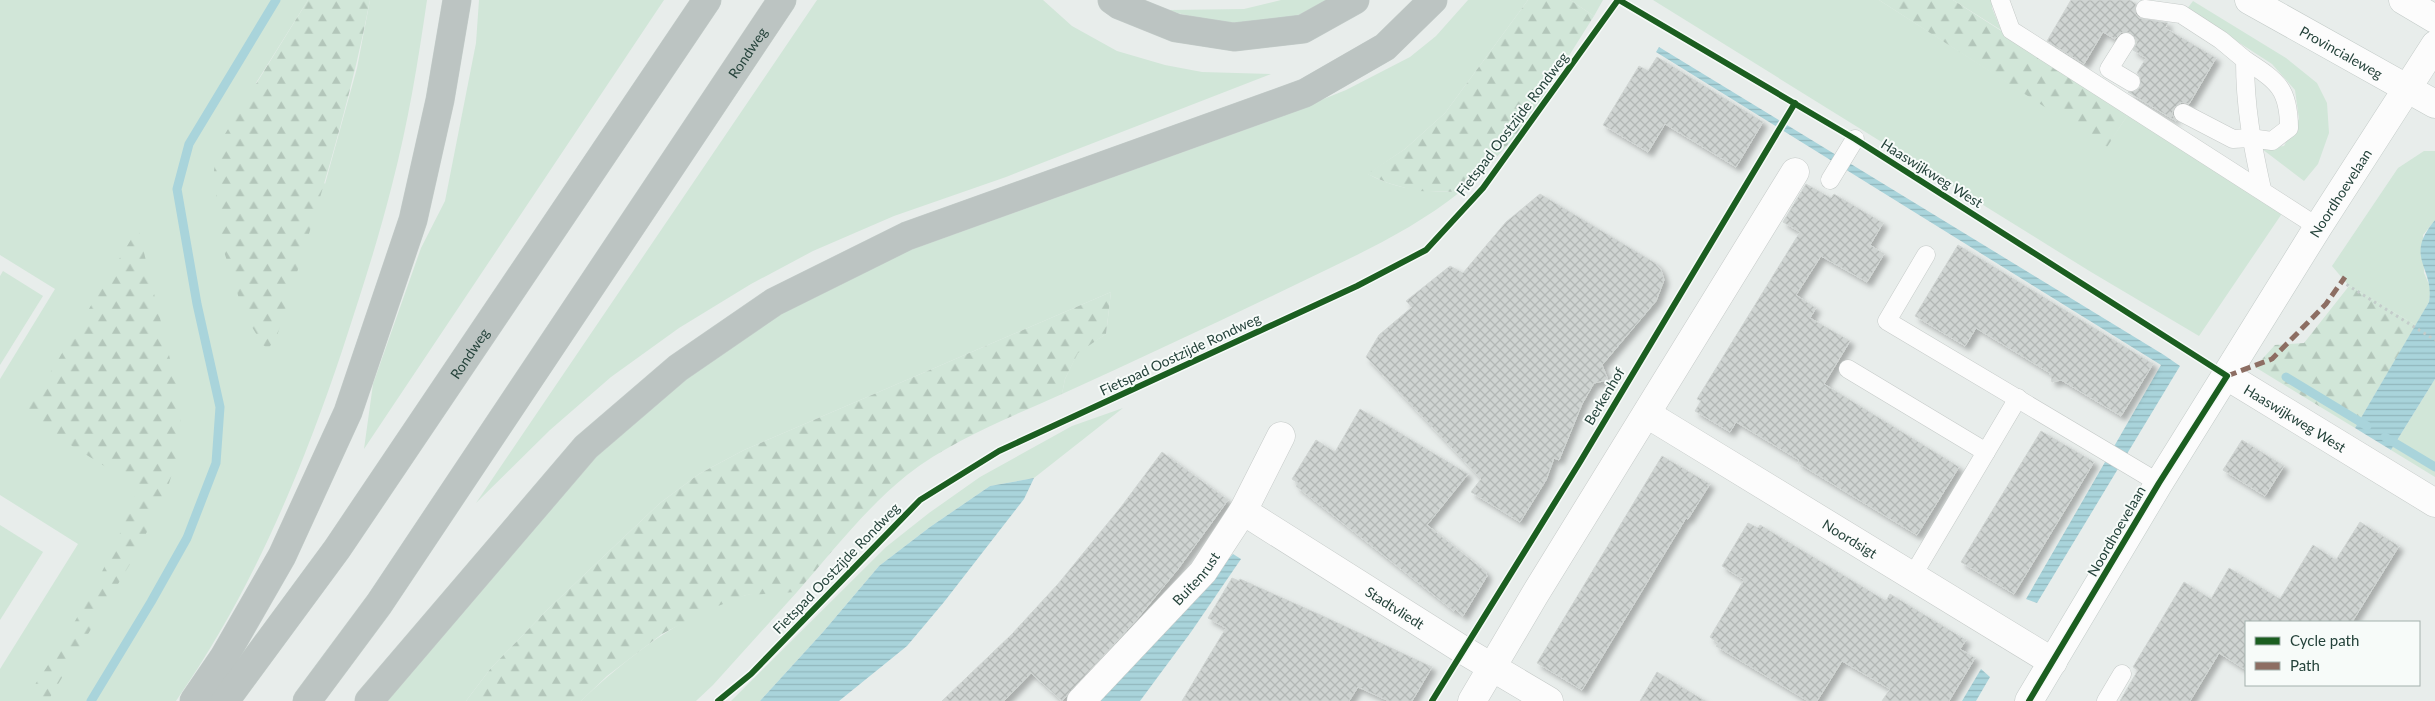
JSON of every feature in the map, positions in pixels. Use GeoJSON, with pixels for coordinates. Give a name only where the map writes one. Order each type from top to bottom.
{"type":"FeatureCollection","features":[{"type":"Feature","properties":{"kind":"highway"},"geometry":{"type":"LineString","coordinates":[[194,701],[224,657],[282,556],[348,412],[413,220],[440,100],[458,0]]}},
{"type":"Feature","properties":{"kind":"highway","name":"Rondweg"},"geometry":{"type":"LineString","coordinates":[[225,701],[337,549],[707,0]]}},
{"type":"Feature","properties":{"kind":"highway","name":"Rondweg"},"geometry":{"type":"LineString","coordinates":[[307,701],[378,604],[782,0]]}},
{"type":"Feature","properties":{"kind":"highway"},"geometry":{"type":"LineString","coordinates":[[1112,0],[1118,5],[1176,28],[1234,37],[1303,29],[1355,0]]}},
{"type":"Feature","properties":{"kind":"highway"},"geometry":{"type":"LineString","coordinates":[[369,701],[586,448],[678,368],[774,302],[907,236],[1305,93],[1385,46],[1433,0]]}},
{"type":"Feature","properties":{"kind":"street","name":"Provincialeweg"},"geometry":{"type":"LineString","coordinates":[[2248,0],[2435,104]]}},
{"type":"Feature","properties":{"kind":"street"},"geometry":{"type":"LineString","coordinates":[[2403,0],[2435,19]]}},
{"type":"Feature","properties":{"kind":"street","name":"Noordhoevelaan"},"geometry":{"type":"LineString","coordinates":[[2030,701],[2159,483],[2318,227],[2435,45]]}},
{"type":"Feature","properties":{"kind":"street"},"geometry":{"type":"LineString","coordinates":[[1472,701],[1795,172]]}},
{"type":"Feature","properties":{"kind":"street","name":"Haaswijkweg West"},"geometry":{"type":"LineString","coordinates":[[2227,376],[2435,503]]}},
{"type":"Feature","properties":{"kind":"street","name":"Noordsigt"},"geometry":{"type":"LineString","coordinates":[[1647,414],[2053,662]]}},
{"type":"Feature","properties":{"kind":"street","name":"Buitenrust"},"geometry":{"type":"LineString","coordinates":[[1080,701],[1203,572],[1243,511],[1281,436]]}},
{"type":"Feature","properties":{"kind":"street","name":"Stadtvliedt"},"geometry":{"type":"LineString","coordinates":[[1243,511],[1549,701]]}},
{"type":"Feature","properties":{"kind":"lane"},"geometry":{"type":"LineString","coordinates":[[2000,0],[2010,30],[2262,189],[2318,227]]}},
{"type":"Feature","properties":{"kind":"lane"},"geometry":{"type":"LineString","coordinates":[[2145,9],[2181,14],[2269,75],[2287,99],[2289,128],[2272,140],[2233,139],[2183,114]]}},
{"type":"Feature","properties":{"kind":"lane"},"geometry":{"type":"LineString","coordinates":[[2126,42],[2109,68],[2131,82]]}},
{"type":"Feature","properties":{"kind":"lane"},"geometry":{"type":"LineString","coordinates":[[2245,60],[2245,99],[2250,138],[2262,189]]}},
{"type":"Feature","properties":{"kind":"lane"},"geometry":{"type":"LineString","coordinates":[[1830,180],[1855,139]]}},
{"type":"Feature","properties":{"kind":"lane"},"geometry":{"type":"LineString","coordinates":[[1926,256],[1887,321],[2159,483]]}},
{"type":"Feature","properties":{"kind":"lane"},"geometry":{"type":"LineString","coordinates":[[1848,369],[1986,452]]}},
{"type":"Feature","properties":{"kind":"lane"},"geometry":{"type":"LineString","coordinates":[[1913,575],[2018,398]]}},
{"type":"Feature","properties":{"kind":"lane"},"geometry":{"type":"LineString","coordinates":[[2106,701],[2122,674]]}},
{"type":"Feature","properties":{"kind":"path"},"geometry":{"type":"LineString","coordinates":[[2341,281],[2435,340]]}},
{"type":"Feature","properties":{"kind":"green space"},"geometry":{"type":"Polygon","coordinates":[[[0,0],[308,0],[256,83],[325,184],[357,68],[370,0],[427,0],[412,93],[392,185],[381,227],[326,397],[291,488],[250,576],[228,618],[176,701],[0,701],[0,669],[78,544],[0,495],[0,379],[55,289],[0,255],[0,0]]]}},
{"type":"Feature","properties":{"kind":"green space"},"geometry":{"type":"Polygon","coordinates":[[[308,0],[370,0],[351,85],[328,169],[277,336],[268,349],[263,345],[244,314],[220,239],[214,170],[220,142],[308,0]]]}},
{"type":"Feature","properties":{"kind":"green space"},"geometry":{"type":"Polygon","coordinates":[[[479,0],[664,0],[364,449],[373,384],[421,248],[445,201],[476,43],[479,0]]]}},
{"type":"Feature","properties":{"kind":"green space"},"geometry":{"type":"Polygon","coordinates":[[[817,0],[1043,0],[1072,26],[1117,51],[1165,65],[1202,72],[1271,74],[1006,177],[894,216],[813,251],[751,284],[679,328],[611,377],[550,430],[476,503],[817,0]]]}},
{"type":"Feature","properties":{"kind":"green space"},"geometry":{"type":"Polygon","coordinates":[[[1281,0],[1328,0],[1288,19],[1263,24],[1221,21],[1168,10],[1244,9],[1281,0]]]}},
{"type":"Feature","properties":{"kind":"green space"},"geometry":{"type":"Polygon","coordinates":[[[1468,0],[1528,0],[1445,113],[1405,149],[1368,174],[1401,187],[1460,192],[1422,219],[1341,263],[1062,394],[1065,379],[1078,352],[1106,334],[1111,292],[744,450],[699,474],[660,503],[548,609],[491,668],[466,701],[387,701],[479,588],[582,469],[687,375],[808,296],[899,254],[1269,121],[1346,90],[1410,57],[1436,36],[1468,0]]]}},
{"type":"Feature","properties":{"kind":"green space"},"geometry":{"type":"Polygon","coordinates":[[[1528,0],[1570,0],[1594,16],[1526,124],[1481,175],[1460,192],[1416,191],[1388,183],[1367,174],[1405,149],[1445,113],[1528,0]]]}},
{"type":"Feature","properties":{"kind":"green space"},"geometry":{"type":"Polygon","coordinates":[[[1570,0],[1603,0],[1594,16],[1570,0]]]}},
{"type":"Feature","properties":{"kind":"green space"},"geometry":{"type":"Polygon","coordinates":[[[1653,0],[1879,0],[2107,146],[2129,113],[2283,212],[2199,336],[2091,272],[1653,0]]]}},
{"type":"Feature","properties":{"kind":"green space"},"geometry":{"type":"Polygon","coordinates":[[[1879,0],[1953,0],[2129,113],[2107,147],[1879,0]]]}},
{"type":"Feature","properties":{"kind":"green space"},"geometry":{"type":"Polygon","coordinates":[[[1953,0],[1992,0],[1992,8],[2001,30],[1953,0]]]}},
{"type":"Feature","properties":{"kind":"green space"},"geometry":{"type":"Polygon","coordinates":[[[2193,1],[2286,58],[2317,83],[2327,103],[2329,133],[2318,164],[2304,181],[2262,149],[2284,146],[2299,119],[2295,90],[2272,64],[2187,9],[2193,1]]]}},
{"type":"Feature","properties":{"kind":"green space"},"geometry":{"type":"Polygon","coordinates":[[[2424,151],[2435,151],[2435,220],[2423,235],[2424,273],[2431,289],[2429,302],[2416,325],[2349,286],[2332,266],[2398,168],[2424,151]]]}},
{"type":"Feature","properties":{"kind":"green space"},"geometry":{"type":"Polygon","coordinates":[[[138,228],[180,400],[181,430],[176,461],[166,493],[136,554],[48,701],[24,701],[57,651],[88,598],[116,543],[138,487],[24,416],[138,228]]]}},
{"type":"Feature","properties":{"kind":"green space"},"geometry":{"type":"Polygon","coordinates":[[[3,271],[43,296],[0,365],[0,276],[3,271]]]}},
{"type":"Feature","properties":{"kind":"green space"},"geometry":{"type":"Polygon","coordinates":[[[2349,286],[2416,325],[2355,428],[2255,367],[2275,345],[2304,343],[2349,286]]]}},
{"type":"Feature","properties":{"kind":"green space"},"geometry":{"type":"Polygon","coordinates":[[[1111,292],[1106,334],[1078,353],[1065,379],[1062,394],[962,440],[907,475],[863,516],[797,592],[746,595],[708,610],[662,634],[607,676],[581,701],[466,701],[491,668],[548,609],[660,503],[699,474],[744,450],[1111,292]]]}},
{"type":"Feature","properties":{"kind":"green space"},"geometry":{"type":"Polygon","coordinates":[[[2435,379],[2435,477],[2391,450],[2435,379]]]}},
{"type":"Feature","properties":{"kind":"green space"},"geometry":{"type":"Polygon","coordinates":[[[1123,408],[1034,478],[990,486],[930,527],[879,566],[823,632],[760,701],[731,701],[886,547],[929,513],[980,477],[1072,426],[1123,408]]]}},
{"type":"Feature","properties":{"kind":"green space"},"geometry":{"type":"Polygon","coordinates":[[[0,525],[43,552],[0,620],[0,525]]]}},
{"type":"Feature","properties":{"kind":"green space"},"geometry":{"type":"Polygon","coordinates":[[[797,592],[713,685],[696,701],[581,701],[637,653],[679,624],[723,602],[746,595],[797,592]]]}},
{"type":"Feature","properties":{"kind":"water"},"geometry":{"type":"Polygon","coordinates":[[[1659,47],[2180,366],[2037,603],[2026,599],[2161,365],[1656,52],[1659,47]]]}},
{"type":"Feature","properties":{"kind":"water"},"geometry":{"type":"Polygon","coordinates":[[[2435,220],[2435,379],[2391,450],[2355,428],[2429,302],[2430,290],[2422,262],[2421,244],[2435,220]]]}},
{"type":"Feature","properties":{"kind":"water"},"geometry":{"type":"Polygon","coordinates":[[[1034,478],[1024,499],[944,602],[907,646],[839,701],[760,701],[823,632],[879,566],[930,527],[990,486],[1034,478]]]}},
{"type":"Feature","properties":{"kind":"water"},"geometry":{"type":"Polygon","coordinates":[[[1233,554],[1241,559],[1191,632],[1140,701],[1095,701],[1233,554]]]}},
{"type":"Feature","properties":{"kind":"water"},"geometry":{"type":"Polygon","coordinates":[[[1981,669],[1990,677],[1976,701],[1962,701],[1981,669]]]}},
{"type":"Feature","properties":{"kind":"building"},"geometry":{"type":"Polygon","coordinates":[[[2071,0],[2130,0],[2136,4],[2135,13],[2139,18],[2168,23],[2165,28],[2216,58],[2189,104],[2182,102],[2174,108],[2172,114],[2176,121],[2128,92],[2136,91],[2140,87],[2140,77],[2137,73],[2146,58],[2133,50],[2137,42],[2131,33],[2122,32],[2115,39],[2103,32],[2084,64],[2047,41],[2071,0]]]}},
{"type":"Feature","properties":{"kind":"building"},"geometry":{"type":"Polygon","coordinates":[[[1657,57],[1763,122],[1736,167],[1665,124],[1648,152],[1603,125],[1639,66],[1648,71],[1657,57]]]}},
{"type":"Feature","properties":{"kind":"building"},"geometry":{"type":"Polygon","coordinates":[[[1806,184],[1831,198],[1834,194],[1883,223],[1870,245],[1884,254],[1867,282],[1821,256],[1796,295],[1816,308],[1810,318],[1850,341],[1824,384],[1959,467],[1917,535],[1798,463],[1799,460],[1736,422],[1730,432],[1695,411],[1701,401],[1697,399],[1800,232],[1783,222],[1806,184]]]}},
{"type":"Feature","properties":{"kind":"building"},"geometry":{"type":"Polygon","coordinates":[[[1540,194],[1655,263],[1661,270],[1664,280],[1656,301],[1602,365],[1608,380],[1594,383],[1582,404],[1559,460],[1554,458],[1546,480],[1520,522],[1471,492],[1481,479],[1366,357],[1379,335],[1412,307],[1406,301],[1450,266],[1463,273],[1506,222],[1540,194]]]}},
{"type":"Feature","properties":{"kind":"building"},"geometry":{"type":"Polygon","coordinates":[[[1958,245],[2153,364],[2121,416],[2061,380],[2052,382],[2050,373],[1976,328],[1965,346],[1915,316],[1958,245]]]}},
{"type":"Feature","properties":{"kind":"building"},"geometry":{"type":"Polygon","coordinates":[[[1360,409],[1468,474],[1427,525],[1485,571],[1487,576],[1463,616],[1455,609],[1454,611],[1296,486],[1298,483],[1292,479],[1316,440],[1335,452],[1360,409]]]}},
{"type":"Feature","properties":{"kind":"building"},"geometry":{"type":"Polygon","coordinates":[[[2041,431],[2094,462],[2014,594],[1961,562],[2041,431]]]}},
{"type":"Feature","properties":{"kind":"building"},"geometry":{"type":"Polygon","coordinates":[[[2242,440],[2284,466],[2265,496],[2223,470],[2242,440]]]}},
{"type":"Feature","properties":{"kind":"building"},"geometry":{"type":"Polygon","coordinates":[[[1162,452],[1228,500],[1178,569],[1137,619],[1062,701],[1031,673],[1004,701],[942,701],[1012,634],[1058,584],[1121,507],[1162,452]]]}},
{"type":"Feature","properties":{"kind":"building"},"geometry":{"type":"Polygon","coordinates":[[[1662,456],[1710,484],[1688,519],[1686,518],[1582,690],[1537,663],[1662,456]]]}},
{"type":"Feature","properties":{"kind":"building"},"geometry":{"type":"Polygon","coordinates":[[[2360,522],[2399,546],[2353,621],[2245,621],[2245,669],[2219,653],[2190,701],[2120,701],[2138,670],[2133,667],[2184,582],[2211,599],[2229,568],[2280,599],[2313,545],[2336,560],[2360,522]]]}},
{"type":"Feature","properties":{"kind":"building"},"geometry":{"type":"Polygon","coordinates":[[[1748,523],[1758,528],[1760,525],[1886,601],[1890,594],[1966,640],[1960,649],[1975,658],[1949,701],[1882,701],[1890,689],[1842,661],[1817,701],[1808,701],[1716,646],[1718,643],[1710,637],[1744,580],[1722,566],[1748,523]]]}},
{"type":"Feature","properties":{"kind":"building"},"geometry":{"type":"Polygon","coordinates":[[[1232,578],[1239,581],[1240,579],[1432,667],[1412,701],[1389,701],[1358,687],[1349,701],[1182,701],[1226,628],[1208,618],[1232,578]]]}},
{"type":"Feature","properties":{"kind":"building"},"geometry":{"type":"Polygon","coordinates":[[[1657,672],[1705,701],[1640,701],[1657,672]]]}},
{"type":"Feature","properties":{"kind":"waterway"},"geometry":{"type":"LineString","coordinates":[[91,701],[187,538],[216,463],[220,407],[197,304],[177,189],[189,144],[276,0]]}},
{"type":"Feature","properties":{"kind":"waterway"},"geometry":{"type":"LineString","coordinates":[[2286,377],[2367,426]]}},
{"type":"Feature","properties":{"kind":"waterway"},"geometry":{"type":"LineString","coordinates":[[2385,437],[2435,467]]}},
{"type":"Feature","properties":{"kind":"marked path"},"geometry":{"type":"LineString","coordinates":[[2227,376],[2272,359],[2326,304],[2345,277]]}},
{"type":"Feature","properties":{"kind":"cycle path","name":"Fietspad Oostzijde Rondweg"},"geometry":{"type":"LineString","coordinates":[[718,701],[751,674],[920,500],[999,451],[1357,286],[1426,250],[1483,188],[1618,0]]}},
{"type":"Feature","properties":{"kind":"cycle path"},"geometry":{"type":"LineString","coordinates":[[1619,0],[1855,139],[2227,376],[2159,483],[2029,701]]}},
{"type":"Feature","properties":{"kind":"cycle path","name":"Berkenhof"},"geometry":{"type":"LineString","coordinates":[[1432,701],[1580,462],[1795,103]]}}]}
